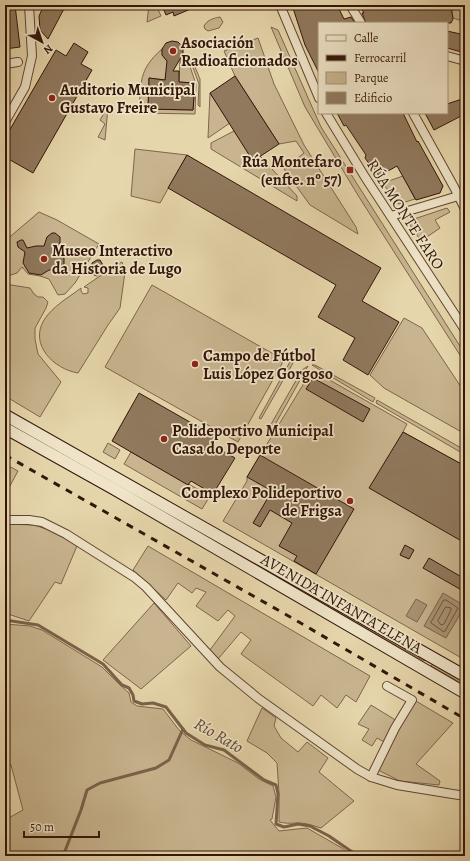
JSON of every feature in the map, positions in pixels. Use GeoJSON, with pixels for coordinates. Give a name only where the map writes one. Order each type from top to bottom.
{"type":"FeatureCollection","features":[{"type":"Feature","properties":{"kind":"street"},"geometry":{"type":"LineString","coordinates":[[5,122],[25,87],[32,56],[29,5]]}},
{"type":"Feature","properties":{"kind":"street"},"geometry":{"type":"LineString","coordinates":[[280,5],[318,96]]}},
{"type":"Feature","properties":{"kind":"street"},"geometry":{"type":"LineString","coordinates":[[350,5],[360,22]]}},
{"type":"Feature","properties":{"kind":"street"},"geometry":{"type":"LineString","coordinates":[[448,56],[465,60]]}},
{"type":"Feature","properties":{"kind":"street"},"geometry":{"type":"LineString","coordinates":[[5,64],[18,62]]}},
{"type":"Feature","properties":{"kind":"street","name":"RÚA MONTE FARO"},"geometry":{"type":"LineString","coordinates":[[327,114],[465,330]]}},
{"type":"Feature","properties":{"kind":"street"},"geometry":{"type":"LineString","coordinates":[[414,114],[462,194],[465,209]]}},
{"type":"Feature","properties":{"kind":"street"},"geometry":{"type":"LineString","coordinates":[[391,216],[462,194]]}},
{"type":"Feature","properties":{"kind":"street","name":"AVENIDA INFANTA ELENA"},"geometry":{"type":"LineString","coordinates":[[5,414],[40,441],[203,541],[465,693]]}},
{"type":"Feature","properties":{"kind":"street","name":"AVENIDA INFANTA ELENA"},"geometry":{"type":"LineString","coordinates":[[5,428],[40,441],[209,530],[465,676]]}},
{"type":"Feature","properties":{"kind":"street"},"geometry":{"type":"LineString","coordinates":[[5,520],[29,520],[42,522],[66,534],[134,577],[146,587],[220,667],[287,720],[370,778],[397,785],[465,796]]}},
{"type":"Feature","properties":{"kind":"street"},"geometry":{"type":"LineString","coordinates":[[203,541],[209,530]]}},
{"type":"Feature","properties":{"kind":"street"},"geometry":{"type":"LineString","coordinates":[[370,778],[412,700],[387,686]]}},
{"type":"Feature","properties":{"kind":"green space"},"geometry":{"type":"Polygon","coordinates":[[[149,5],[156,5],[161,16],[147,22],[149,5]]]}},
{"type":"Feature","properties":{"kind":"green space"},"geometry":{"type":"Polygon","coordinates":[[[451,5],[465,5],[465,22],[453,18],[451,5]]]}},
{"type":"Feature","properties":{"kind":"green space"},"geometry":{"type":"Polygon","coordinates":[[[220,17],[223,22],[219,28],[208,31],[205,29],[204,26],[207,22],[220,17]]]}},
{"type":"Feature","properties":{"kind":"green space"},"geometry":{"type":"Polygon","coordinates":[[[271,27],[278,30],[321,127],[465,354],[465,363],[359,197],[305,107],[271,27]]]}},
{"type":"Feature","properties":{"kind":"green space"},"geometry":{"type":"Polygon","coordinates":[[[258,38],[274,84],[304,145],[356,227],[358,234],[310,205],[284,169],[304,153],[296,141],[279,144],[235,76],[224,51],[258,38]]]}},
{"type":"Feature","properties":{"kind":"green space"},"geometry":{"type":"Polygon","coordinates":[[[162,49],[164,57],[170,62],[165,80],[149,78],[148,109],[193,110],[195,83],[179,82],[180,60],[187,58],[196,84],[195,114],[139,113],[142,78],[149,64],[162,49]]]}},
{"type":"Feature","properties":{"kind":"green space"},"geometry":{"type":"Polygon","coordinates":[[[190,55],[200,79],[200,107],[198,105],[199,84],[189,57],[190,55]]]}},
{"type":"Feature","properties":{"kind":"green space"},"geometry":{"type":"Polygon","coordinates":[[[210,93],[230,123],[208,138],[210,93]]]}},
{"type":"Feature","properties":{"kind":"green space"},"geometry":{"type":"Polygon","coordinates":[[[108,107],[105,140],[98,137],[105,124],[100,120],[108,107]]]}},
{"type":"Feature","properties":{"kind":"green space"},"geometry":{"type":"Polygon","coordinates":[[[234,131],[260,156],[297,196],[297,201],[211,149],[211,143],[234,131]]]}},
{"type":"Feature","properties":{"kind":"green space"},"geometry":{"type":"Polygon","coordinates":[[[135,149],[187,155],[160,203],[131,196],[135,149]]]}},
{"type":"Feature","properties":{"kind":"green space"},"geometry":{"type":"Polygon","coordinates":[[[403,176],[415,199],[399,204],[395,201],[383,183],[403,176]]]}},
{"type":"Feature","properties":{"kind":"green space"},"geometry":{"type":"Polygon","coordinates":[[[447,208],[450,212],[435,220],[440,228],[421,241],[410,225],[411,220],[447,208]]]}},
{"type":"Feature","properties":{"kind":"green space"},"geometry":{"type":"Polygon","coordinates":[[[39,212],[57,220],[99,244],[75,283],[65,294],[58,295],[49,279],[28,274],[22,267],[17,273],[5,277],[5,241],[39,212]]]}},
{"type":"Feature","properties":{"kind":"green space"},"geometry":{"type":"Polygon","coordinates":[[[122,262],[125,272],[120,308],[78,373],[60,367],[46,354],[42,347],[40,329],[44,320],[56,306],[81,288],[83,294],[88,293],[88,288],[84,287],[122,262]]]}},
{"type":"Feature","properties":{"kind":"green space"},"geometry":{"type":"Polygon","coordinates":[[[5,284],[30,288],[34,294],[38,297],[43,297],[48,302],[35,328],[35,339],[38,354],[61,382],[40,417],[5,396],[5,284]]]}},
{"type":"Feature","properties":{"kind":"green space","name":"Campo de Fútbol Luis López Gorgoso"},"geometry":{"type":"Polygon","coordinates":[[[152,285],[284,360],[238,442],[105,367],[152,285]]]}},
{"type":"Feature","properties":{"kind":"green space"},"geometry":{"type":"Polygon","coordinates":[[[404,318],[422,328],[465,393],[465,434],[384,388],[370,375],[404,318]]]}},
{"type":"Feature","properties":{"kind":"green space"},"geometry":{"type":"Polygon","coordinates":[[[291,360],[293,360],[293,363],[261,419],[259,418],[291,360]]]}},
{"type":"Feature","properties":{"kind":"green space"},"geometry":{"type":"Polygon","coordinates":[[[312,365],[315,365],[375,398],[373,402],[312,365]]]}},
{"type":"Feature","properties":{"kind":"green space"},"geometry":{"type":"Polygon","coordinates":[[[308,366],[272,430],[269,430],[302,370],[308,366]]]}},
{"type":"Feature","properties":{"kind":"green space","name":"Complexo Polideportivo de Frigsa"},"geometry":{"type":"Polygon","coordinates":[[[312,370],[407,424],[403,432],[465,466],[465,660],[223,521],[247,481],[247,477],[312,370]]]}},
{"type":"Feature","properties":{"kind":"green space"},"geometry":{"type":"Polygon","coordinates":[[[377,400],[463,449],[462,453],[376,403],[377,400]]]}},
{"type":"Feature","properties":{"kind":"green space"},"geometry":{"type":"Polygon","coordinates":[[[108,443],[120,450],[115,459],[103,452],[108,443]]]}},
{"type":"Feature","properties":{"kind":"green space"},"geometry":{"type":"Polygon","coordinates":[[[131,452],[210,496],[202,509],[124,464],[131,452]]]}},
{"type":"Feature","properties":{"kind":"green space"},"geometry":{"type":"Polygon","coordinates":[[[5,464],[18,471],[5,495],[5,464]]]}},
{"type":"Feature","properties":{"kind":"green space"},"geometry":{"type":"Polygon","coordinates":[[[5,524],[34,525],[55,532],[77,546],[61,584],[55,582],[29,621],[5,613],[5,524]]]}},
{"type":"Feature","properties":{"kind":"green space"},"geometry":{"type":"Polygon","coordinates":[[[223,542],[426,659],[424,661],[221,546],[223,542]]]}},
{"type":"Feature","properties":{"kind":"green space"},"geometry":{"type":"Polygon","coordinates":[[[148,546],[370,676],[356,702],[346,695],[337,708],[321,695],[313,706],[241,654],[251,640],[241,632],[218,659],[210,650],[235,616],[228,610],[218,621],[196,606],[206,592],[196,588],[192,593],[178,583],[166,600],[133,570],[148,546]]]}},
{"type":"Feature","properties":{"kind":"green space"},"geometry":{"type":"Polygon","coordinates":[[[154,603],[191,646],[141,689],[103,660],[154,603]]]}},
{"type":"Feature","properties":{"kind":"green space"},"geometry":{"type":"Polygon","coordinates":[[[5,624],[30,626],[42,630],[102,667],[129,693],[131,702],[137,706],[163,709],[179,730],[191,740],[238,763],[259,779],[273,786],[276,797],[272,819],[270,820],[279,831],[307,828],[342,848],[352,856],[5,856],[5,820],[23,810],[11,765],[5,764],[5,624]]]}},
{"type":"Feature","properties":{"kind":"green space"},"geometry":{"type":"Polygon","coordinates":[[[433,663],[465,681],[465,685],[431,666],[433,663]]]}},
{"type":"Feature","properties":{"kind":"green space"},"geometry":{"type":"Polygon","coordinates":[[[416,701],[453,723],[416,764],[440,781],[439,785],[400,781],[376,769],[402,719],[416,701]]]}},
{"type":"Feature","properties":{"kind":"green space"},"geometry":{"type":"Polygon","coordinates":[[[371,705],[397,721],[386,743],[377,738],[372,746],[362,740],[369,729],[358,724],[371,705]]]}},
{"type":"Feature","properties":{"kind":"green space"},"geometry":{"type":"Polygon","coordinates":[[[262,708],[276,718],[274,726],[281,738],[298,752],[307,742],[328,758],[319,772],[354,801],[321,828],[299,823],[279,822],[277,763],[267,753],[247,741],[262,708]]]}},
{"type":"Feature","properties":{"kind":"water"},"geometry":{"type":"Polygon","coordinates":[[[443,593],[465,606],[446,638],[424,626],[443,593]]]}},
{"type":"Feature","properties":{"kind":"water"},"geometry":{"type":"Polygon","coordinates":[[[416,599],[427,605],[417,622],[406,616],[416,599]]]}},
{"type":"Feature","properties":{"kind":"building"},"geometry":{"type":"Polygon","coordinates":[[[15,5],[20,47],[5,49],[5,7],[15,5]]]}},
{"type":"Feature","properties":{"kind":"building"},"geometry":{"type":"Polygon","coordinates":[[[44,5],[66,5],[48,39],[40,30],[39,16],[44,5]]]}},
{"type":"Feature","properties":{"kind":"building"},"geometry":{"type":"Polygon","coordinates":[[[162,5],[200,5],[174,16],[173,12],[166,15],[162,5]]]}},
{"type":"Feature","properties":{"kind":"building"},"geometry":{"type":"Polygon","coordinates":[[[292,5],[337,5],[344,19],[351,17],[354,22],[318,22],[318,71],[305,45],[292,5]]]}},
{"type":"Feature","properties":{"kind":"building"},"geometry":{"type":"Polygon","coordinates":[[[359,5],[451,6],[453,19],[451,23],[366,22],[362,13],[364,13],[359,5]]]}},
{"type":"Feature","properties":{"kind":"building"},"geometry":{"type":"Polygon","coordinates":[[[448,31],[465,35],[465,53],[448,48],[448,31]]]}},
{"type":"Feature","properties":{"kind":"building"},"geometry":{"type":"Polygon","coordinates":[[[172,41],[178,42],[183,47],[183,54],[173,71],[179,71],[179,82],[195,83],[193,110],[148,109],[149,78],[165,80],[167,61],[162,55],[162,49],[166,43],[172,41]]]}},
{"type":"Feature","properties":{"kind":"building","name":"Auditorio Municipal Gustavo Freire"},"geometry":{"type":"Polygon","coordinates":[[[74,43],[88,52],[81,64],[92,70],[33,173],[5,157],[5,138],[56,50],[66,56],[74,43]]]}},
{"type":"Feature","properties":{"kind":"building"},"geometry":{"type":"Polygon","coordinates":[[[235,76],[279,144],[253,161],[210,93],[235,76]]]}},
{"type":"Feature","properties":{"kind":"building"},"geometry":{"type":"Polygon","coordinates":[[[462,99],[465,105],[465,114],[434,130],[426,114],[448,114],[448,104],[462,99]]]}},
{"type":"Feature","properties":{"kind":"building"},"geometry":{"type":"Polygon","coordinates":[[[338,114],[403,114],[417,142],[418,141],[443,186],[440,193],[416,200],[397,166],[379,176],[372,165],[370,165],[365,158],[366,155],[346,125],[344,126],[338,114]]]}},
{"type":"Feature","properties":{"kind":"building"},"geometry":{"type":"Polygon","coordinates":[[[187,155],[381,268],[362,301],[399,322],[368,375],[343,360],[355,338],[318,317],[336,285],[168,188],[187,155]]]}},
{"type":"Feature","properties":{"kind":"building","name":"Museo Interactivo da Historia de Lugo"},"geometry":{"type":"Polygon","coordinates":[[[52,233],[55,233],[60,237],[60,243],[55,250],[64,257],[64,264],[59,270],[49,270],[41,275],[29,273],[23,263],[25,252],[18,247],[17,242],[23,240],[27,248],[44,246],[47,237],[52,233]]]}},
{"type":"Feature","properties":{"kind":"building"},"geometry":{"type":"Polygon","coordinates":[[[100,260],[103,265],[100,274],[97,276],[91,271],[92,263],[100,260]]]}},
{"type":"Feature","properties":{"kind":"building"},"geometry":{"type":"Polygon","coordinates":[[[313,378],[370,409],[363,422],[306,389],[313,378]]]}},
{"type":"Feature","properties":{"kind":"building","name":"Polideportivo Municipal Casa do Deporte"},"geometry":{"type":"Polygon","coordinates":[[[139,393],[216,437],[212,445],[235,458],[213,494],[191,481],[188,485],[112,441],[139,393]]]}},
{"type":"Feature","properties":{"kind":"building"},"geometry":{"type":"Polygon","coordinates":[[[403,432],[465,466],[465,543],[369,488],[403,432]]]}},
{"type":"Feature","properties":{"kind":"building"},"geometry":{"type":"Polygon","coordinates":[[[260,455],[354,509],[316,574],[294,561],[297,556],[279,546],[292,523],[270,510],[260,527],[253,523],[272,491],[247,477],[260,455]]]}},
{"type":"Feature","properties":{"kind":"building"},"geometry":{"type":"Polygon","coordinates":[[[405,545],[414,550],[409,559],[400,555],[405,545]]]}},
{"type":"Feature","properties":{"kind":"building"},"geometry":{"type":"Polygon","coordinates":[[[429,558],[465,579],[465,592],[423,568],[429,558]]]}},
{"type":"Feature","properties":{"kind":"waterway","name":"Río Rato"},"geometry":{"type":"LineString","coordinates":[[5,620],[38,625],[103,664],[122,685],[129,688],[133,695],[134,701],[142,704],[153,703],[166,707],[186,733],[205,745],[224,750],[264,780],[276,785],[278,794],[276,824],[284,827],[298,824],[310,826],[329,836],[358,856]]}},
{"type":"Feature","properties":{"kind":"waterway"},"geometry":{"type":"LineString","coordinates":[[63,856],[87,790],[100,783],[156,768],[169,760],[183,729]]}},
{"type":"Feature","properties":{"kind":"railway"},"geometry":{"type":"LineString","coordinates":[[5,455],[292,618],[465,719]]}},
{"type":"Feature","properties":{"kind":"place","name":"Asociación Radioaficionados"},"geometry":{"type":"Point","coordinates":[173,51]}},
{"type":"Feature","properties":{"kind":"place","name":"Auditorio Municipal Gustavo Freire"},"geometry":{"type":"Point","coordinates":[52,98]}},
{"type":"Feature","properties":{"kind":"place","name":"Rúa Montefaro (enfte. nº 57)"},"geometry":{"type":"Point","coordinates":[350,170]}},
{"type":"Feature","properties":{"kind":"place","name":"Museo Interactivo da Historia de Lugo"},"geometry":{"type":"Point","coordinates":[44,259]}},
{"type":"Feature","properties":{"kind":"place","name":"Campo de Fútbol Luis López Gorgoso"},"geometry":{"type":"Point","coordinates":[195,364]}},
{"type":"Feature","properties":{"kind":"place","name":"Polideportivo Municipal Casa do Deporte"},"geometry":{"type":"Point","coordinates":[164,439]}},
{"type":"Feature","properties":{"kind":"place","name":"Complexo Polideportivo de Frigsa"},"geometry":{"type":"Point","coordinates":[350,501]}}]}
